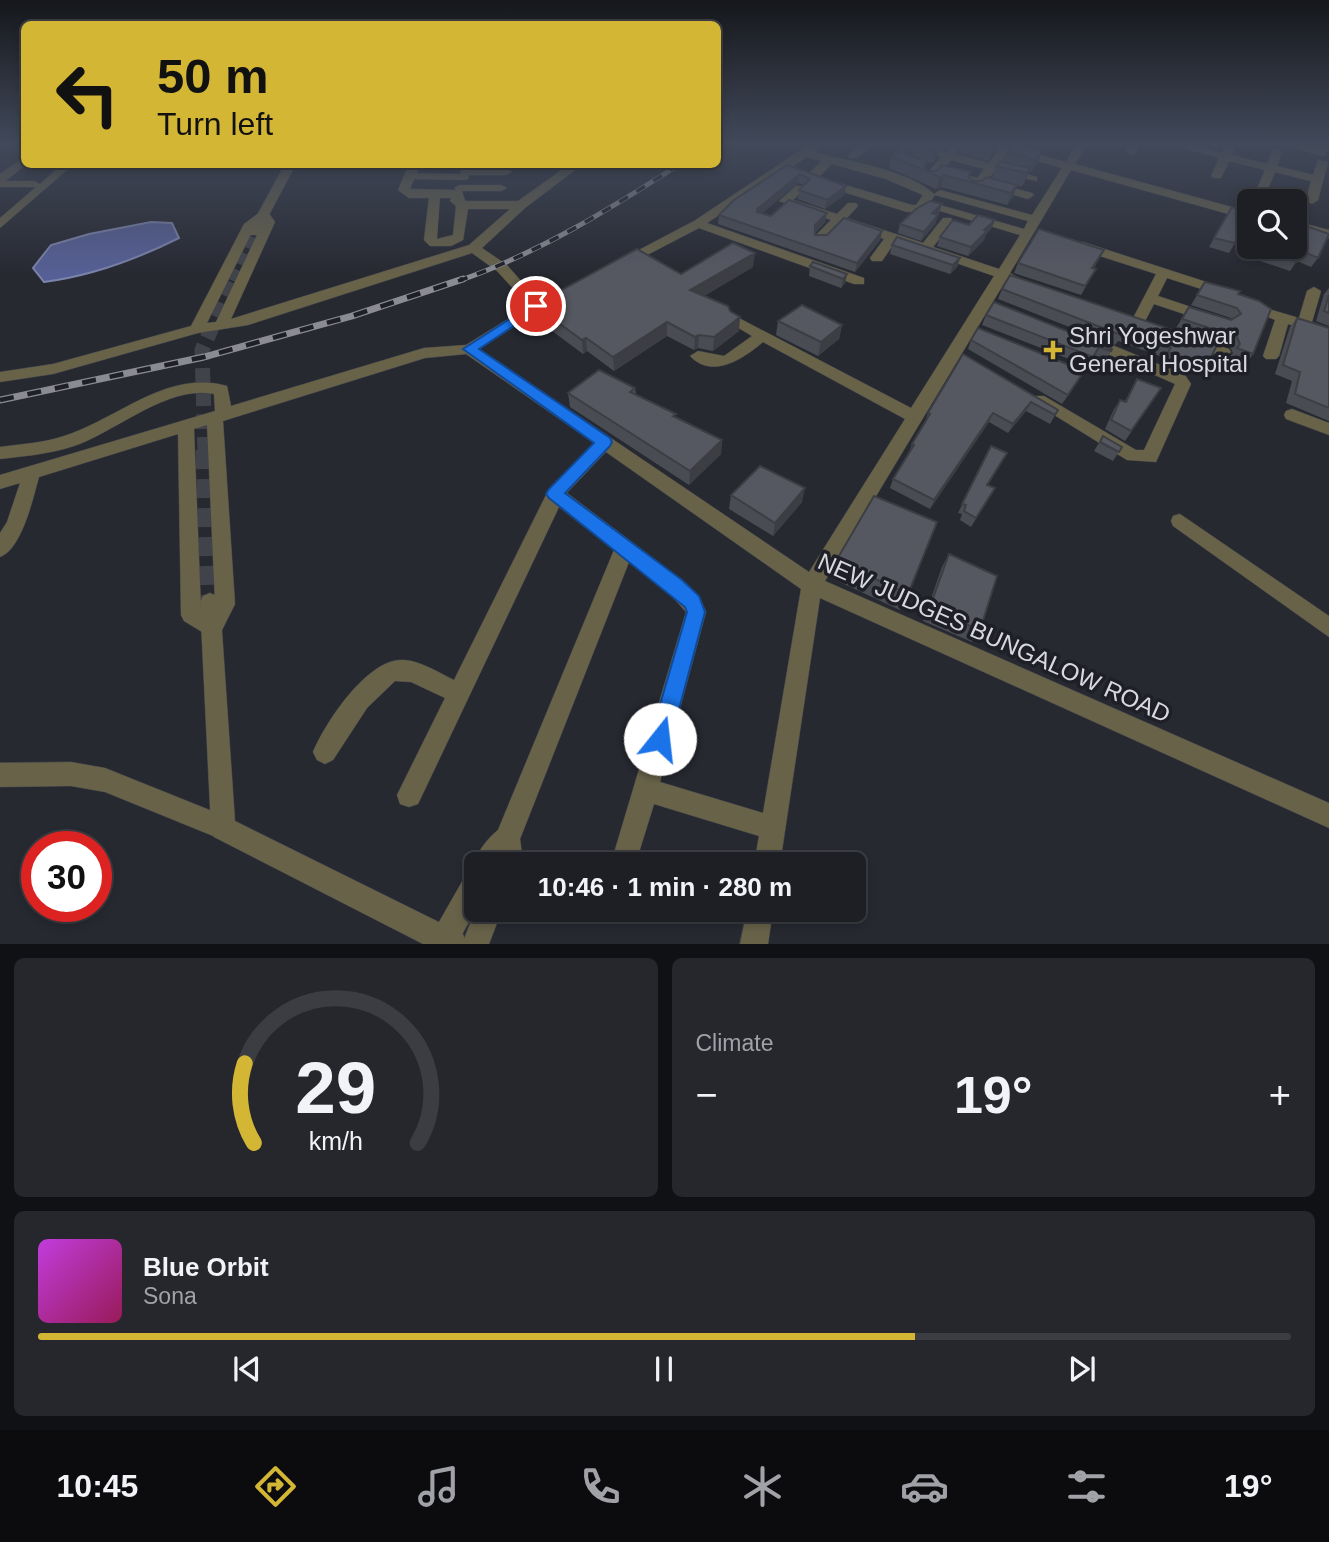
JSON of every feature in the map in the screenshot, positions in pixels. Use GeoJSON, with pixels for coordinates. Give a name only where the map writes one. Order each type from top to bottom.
{"type":"FeatureCollection","features":[{"type":"Feature","properties":{"kind":"street"},"geometry":{"type":"LineString","coordinates":[[3,206],[28,188]]}},
{"type":"Feature","properties":{"kind":"street"},"geometry":{"type":"LineString","coordinates":[[0,224],[42,188]]}},
{"type":"Feature","properties":{"kind":"street"},"geometry":{"type":"LineString","coordinates":[[254,232],[279,188]]}},
{"type":"Feature","properties":{"kind":"street"},"geometry":{"type":"LineString","coordinates":[[406,188],[405,192],[435,194],[459,188]]}},
{"type":"Feature","properties":{"kind":"street"},"geometry":{"type":"LineString","coordinates":[[430,212],[462,188]]}},
{"type":"Feature","properties":{"kind":"street"},"geometry":{"type":"LineString","coordinates":[[430,212],[430,240],[434,243],[451,242],[459,237],[463,188]]}},
{"type":"Feature","properties":{"kind":"street"},"geometry":{"type":"LineString","coordinates":[[466,188],[521,205]]}},
{"type":"Feature","properties":{"kind":"street"},"geometry":{"type":"LineString","coordinates":[[0,377],[95,359],[197,329],[221,326],[474,248],[521,205],[545,188]]}},
{"type":"Feature","properties":{"kind":"street"},"geometry":{"type":"LineString","coordinates":[[599,274],[698,224],[760,188]]}},
{"type":"Feature","properties":{"kind":"street"},"geometry":{"type":"LineString","coordinates":[[800,188],[782,204],[840,218],[924,250],[1022,281]]}},
{"type":"Feature","properties":{"kind":"street"},"geometry":{"type":"LineString","coordinates":[[845,188],[911,209],[920,208],[929,194],[918,188]]}},
{"type":"Feature","properties":{"kind":"street"},"geometry":{"type":"LineString","coordinates":[[967,194],[973,188]]}},
{"type":"Feature","properties":{"kind":"street"},"geometry":{"type":"LineString","coordinates":[[1002,188],[1028,195]]}},
{"type":"Feature","properties":{"kind":"street"},"geometry":{"type":"LineString","coordinates":[[769,852],[812,585],[914,417],[975,329],[1002,274],[1035,229],[1057,188]]}},
{"type":"Feature","properties":{"kind":"street"},"geometry":{"type":"LineString","coordinates":[[1154,188],[1237,210]]}},
{"type":"Feature","properties":{"kind":"street"},"geometry":{"type":"LineString","coordinates":[[1312,200],[1315,188]]}},
{"type":"Feature","properties":{"kind":"street"},"geometry":{"type":"LineString","coordinates":[[422,265],[435,194]]}},
{"type":"Feature","properties":{"kind":"street"},"geometry":{"type":"LineString","coordinates":[[940,194],[998,209],[1035,229]]}},
{"type":"Feature","properties":{"kind":"street"},"geometry":{"type":"LineString","coordinates":[[3,206],[25,203]]}},
{"type":"Feature","properties":{"kind":"street"},"geometry":{"type":"LineString","coordinates":[[819,239],[852,206]]}},
{"type":"Feature","properties":{"kind":"street"},"geometry":{"type":"LineString","coordinates":[[933,207],[990,224],[1035,229]]}},
{"type":"Feature","properties":{"kind":"street"},"geometry":{"type":"LineString","coordinates":[[990,224],[998,209]]}},
{"type":"Feature","properties":{"kind":"street"},"geometry":{"type":"LineString","coordinates":[[221,326],[269,222],[264,215]]}},
{"type":"Feature","properties":{"kind":"street"},"geometry":{"type":"LineString","coordinates":[[197,329],[250,224],[264,215]]}},
{"type":"Feature","properties":{"kind":"street"},"geometry":{"type":"LineString","coordinates":[[924,250],[947,220]]}},
{"type":"Feature","properties":{"kind":"street"},"geometry":{"type":"LineString","coordinates":[[698,224],[859,281]]}},
{"type":"Feature","properties":{"kind":"street"},"geometry":{"type":"LineString","coordinates":[[1307,230],[1329,236]]}},
{"type":"Feature","properties":{"kind":"street"},"geometry":{"type":"LineString","coordinates":[[877,258],[893,236]]}},
{"type":"Feature","properties":{"kind":"street"},"geometry":{"type":"LineString","coordinates":[[1070,242],[1223,292]]}},
{"type":"Feature","properties":{"kind":"street"},"geometry":{"type":"LineString","coordinates":[[474,248],[502,268],[536,306]]}},
{"type":"Feature","properties":{"kind":"street"},"geometry":{"type":"LineString","coordinates":[[1138,322],[1163,272]]}},
{"type":"Feature","properties":{"kind":"street"},"geometry":{"type":"LineString","coordinates":[[0,482],[32,475],[425,353],[469,349],[536,306],[574,287]]}},
{"type":"Feature","properties":{"kind":"street"},"geometry":{"type":"LineString","coordinates":[[1304,324],[1314,290]]}},
{"type":"Feature","properties":{"kind":"street"},"geometry":{"type":"LineString","coordinates":[[1150,298],[1225,323]]}},
{"type":"Feature","properties":{"kind":"street"},"geometry":{"type":"LineString","coordinates":[[1262,311],[1329,333]]}},
{"type":"Feature","properties":{"kind":"street"},"geometry":{"type":"LineString","coordinates":[[1271,356],[1283,317]]}},
{"type":"Feature","properties":{"kind":"street"},"geometry":{"type":"LineString","coordinates":[[735,320],[914,417]]}},
{"type":"Feature","properties":{"kind":"street"},"geometry":{"type":"LineString","coordinates":[[1025,392],[1133,456],[1150,457],[1183,384],[1180,379],[1072,334]]}},
{"type":"Feature","properties":{"kind":"street"},"geometry":{"type":"LineString","coordinates":[[698,356],[722,363],[731,360],[762,335]]}},
{"type":"Feature","properties":{"kind":"street"},"geometry":{"type":"LineString","coordinates":[[1175,335],[1224,352]]}},
{"type":"Feature","properties":{"kind":"street","name":"NEW JUDGES BUNGALOW ROAD"},"geometry":{"type":"LineString","coordinates":[[469,349],[812,585],[1329,816]]}},
{"type":"Feature","properties":{"kind":"street"},"geometry":{"type":"LineString","coordinates":[[0,453],[68,442],[164,396],[187,388],[221,390],[219,416],[225,604],[212,629]]}},
{"type":"Feature","properties":{"kind":"street"},"geometry":{"type":"LineString","coordinates":[[1292,415],[1329,429]]}},
{"type":"Feature","properties":{"kind":"street"},"geometry":{"type":"LineString","coordinates":[[186,427],[191,614],[212,629]]}},
{"type":"Feature","properties":{"kind":"street"},"geometry":{"type":"LineString","coordinates":[[409,795],[555,494],[604,442]]}},
{"type":"Feature","properties":{"kind":"street"},"geometry":{"type":"LineString","coordinates":[[0,549],[16,524],[32,475]]}},
{"type":"Feature","properties":{"kind":"street"},"geometry":{"type":"LineString","coordinates":[[555,494],[675,586],[692,602],[696,612],[627,852]]}},
{"type":"Feature","properties":{"kind":"street"},"geometry":{"type":"LineString","coordinates":[[1180,521],[1329,628]]}},
{"type":"Feature","properties":{"kind":"street"},"geometry":{"type":"LineString","coordinates":[[506,852],[625,548]]}},
{"type":"Feature","properties":{"kind":"street"},"geometry":{"type":"LineString","coordinates":[[210,602],[223,828]]}},
{"type":"Feature","properties":{"kind":"street"},"geometry":{"type":"LineString","coordinates":[[325,752],[375,680],[388,672],[403,670],[460,693]]}},
{"type":"Feature","properties":{"kind":"street"},"geometry":{"type":"LineString","coordinates":[[0,775],[71,774],[95,778],[223,828],[449,941],[464,908]]}},
{"type":"Feature","properties":{"kind":"street"},"geometry":{"type":"LineString","coordinates":[[646,790],[773,828]]}},
{"type":"Feature","properties":{"kind":"street"},"geometry":{"type":"LineString","coordinates":[[475,943],[484,922]]}},
{"type":"Feature","properties":{"kind":"street"},"geometry":{"type":"LineString","coordinates":[[754,943],[758,922]]}},
{"type":"Feature","properties":{"kind":"water"},"geometry":{"type":"Polygon","coordinates":[[[151,222],[172,223],[179,238],[113,266],[79,276],[44,282],[33,268],[51,245],[89,234],[151,222]]]}},
{"type":"Feature","properties":{"kind":"building"},"geometry":{"type":"Polygon","coordinates":[[[752,188],[783,188],[757,209],[757,212],[771,216],[789,200],[827,213],[815,225],[815,235],[827,235],[844,218],[882,231],[857,263],[719,215],[734,200],[752,188]]]}},
{"type":"Feature","properties":{"kind":"building"},"geometry":{"type":"Polygon","coordinates":[[[801,188],[843,188],[827,200],[799,190],[801,188]]]}},
{"type":"Feature","properties":{"kind":"building"},"geometry":{"type":"Polygon","coordinates":[[[993,188],[1015,188],[1011,193],[993,188]]]}},
{"type":"Feature","properties":{"kind":"building"},"geometry":{"type":"Polygon","coordinates":[[[930,201],[942,204],[932,213],[938,215],[924,232],[900,224],[916,209],[930,201]]]}},
{"type":"Feature","properties":{"kind":"building"},"geometry":{"type":"Polygon","coordinates":[[[1232,207],[1237,208],[1235,243],[1214,238],[1232,207]]]}},
{"type":"Feature","properties":{"kind":"building"},"geometry":{"type":"Polygon","coordinates":[[[978,215],[995,220],[971,247],[940,237],[953,220],[969,225],[978,215]]]}},
{"type":"Feature","properties":{"kind":"building"},"geometry":{"type":"Polygon","coordinates":[[[1307,226],[1329,234],[1318,258],[1307,253],[1307,226]]]}},
{"type":"Feature","properties":{"kind":"building"},"geometry":{"type":"Polygon","coordinates":[[[1039,229],[1104,250],[1092,268],[1096,269],[1085,286],[1018,263],[1039,229]]]}},
{"type":"Feature","properties":{"kind":"building"},"geometry":{"type":"Polygon","coordinates":[[[897,237],[960,258],[953,265],[892,245],[897,237]]]}},
{"type":"Feature","properties":{"kind":"building"},"geometry":{"type":"Polygon","coordinates":[[[733,243],[755,253],[690,290],[728,306],[730,311],[740,317],[714,337],[695,337],[667,322],[613,357],[586,338],[582,340],[534,305],[637,249],[681,274],[733,243]]]}},
{"type":"Feature","properties":{"kind":"building"},"geometry":{"type":"Polygon","coordinates":[[[813,262],[847,274],[843,279],[810,266],[813,262]]]}},
{"type":"Feature","properties":{"kind":"building"},"geometry":{"type":"Polygon","coordinates":[[[1010,275],[1217,345],[1207,366],[1168,352],[1171,348],[1123,332],[1121,335],[1002,289],[1010,275]]]}},
{"type":"Feature","properties":{"kind":"building"},"geometry":{"type":"Polygon","coordinates":[[[1205,282],[1240,291],[1238,294],[1259,301],[1271,309],[1253,354],[1237,348],[1240,344],[1237,337],[1182,319],[1189,307],[1231,320],[1241,314],[1237,308],[1197,295],[1205,282]]]}},
{"type":"Feature","properties":{"kind":"building"},"geometry":{"type":"Polygon","coordinates":[[[1329,295],[1329,313],[1324,311],[1329,295]]]}},
{"type":"Feature","properties":{"kind":"building"},"geometry":{"type":"Polygon","coordinates":[[[994,302],[1112,349],[1111,351],[1099,347],[1093,357],[986,315],[994,302]]]}},
{"type":"Feature","properties":{"kind":"building"},"geometry":{"type":"Polygon","coordinates":[[[802,305],[842,325],[821,342],[778,321],[802,305]]]}},
{"type":"Feature","properties":{"kind":"building"},"geometry":{"type":"Polygon","coordinates":[[[1297,318],[1329,328],[1329,408],[1295,394],[1300,372],[1283,365],[1297,318]]]}},
{"type":"Feature","properties":{"kind":"building"},"geometry":{"type":"Polygon","coordinates":[[[978,328],[1084,371],[1068,395],[971,340],[978,328]]]}},
{"type":"Feature","properties":{"kind":"building"},"geometry":{"type":"Polygon","coordinates":[[[963,354],[1058,410],[1055,415],[1031,402],[1013,424],[993,413],[934,500],[893,479],[963,354]]]}},
{"type":"Feature","properties":{"kind":"building"},"geometry":{"type":"Polygon","coordinates":[[[599,370],[635,388],[630,392],[722,440],[690,471],[568,393],[599,370]]]}},
{"type":"Feature","properties":{"kind":"building"},"geometry":{"type":"Polygon","coordinates":[[[1137,379],[1161,388],[1131,431],[1111,420],[1120,400],[1126,402],[1137,379]]]}},
{"type":"Feature","properties":{"kind":"building"},"geometry":{"type":"Polygon","coordinates":[[[1103,436],[1122,447],[1119,452],[1100,442],[1103,436]]]}},
{"type":"Feature","properties":{"kind":"building"},"geometry":{"type":"Polygon","coordinates":[[[991,446],[1007,453],[987,485],[995,488],[976,518],[964,511],[966,505],[962,504],[991,446]]]}},
{"type":"Feature","properties":{"kind":"building"},"geometry":{"type":"Polygon","coordinates":[[[760,466],[805,488],[775,523],[731,495],[760,466]]]}},
{"type":"Feature","properties":{"kind":"building"},"geometry":{"type":"Polygon","coordinates":[[[874,496],[937,522],[908,594],[836,561],[874,496]]]}},
{"type":"Feature","properties":{"kind":"building"},"geometry":{"type":"Polygon","coordinates":[[[949,554],[997,576],[980,630],[929,609],[949,554]]]}},
{"type":"Feature","properties":{"kind":"tunnel"},"geometry":{"type":"LineString","coordinates":[[233,281],[254,232]]}},
{"type":"Feature","properties":{"kind":"tunnel"},"geometry":{"type":"LineString","coordinates":[[205,452],[202,350],[233,279]]}},
{"type":"Feature","properties":{"kind":"tunnel"},"geometry":{"type":"LineString","coordinates":[[205,450],[210,602]]}},
{"type":"Feature","properties":{"kind":"railway"},"geometry":{"type":"LineString","coordinates":[[458,281],[545,244],[642,188]]}},
{"type":"Feature","properties":{"kind":"railway"},"geometry":{"type":"LineString","coordinates":[[0,400],[204,357],[352,316],[463,279]]}},
{"type":"Feature","properties":{"kind":"place","name":"Shri Yogeshwar General Hospital"},"geometry":{"type":"Point","coordinates":[1053,350]}},
{"type":"Feature","properties":{"kind":"route"},"geometry":{"type":"LineString","coordinates":[[536,306],[469,349],[604,442],[555,494],[692,602],[696,612],[660,739]]}}]}
